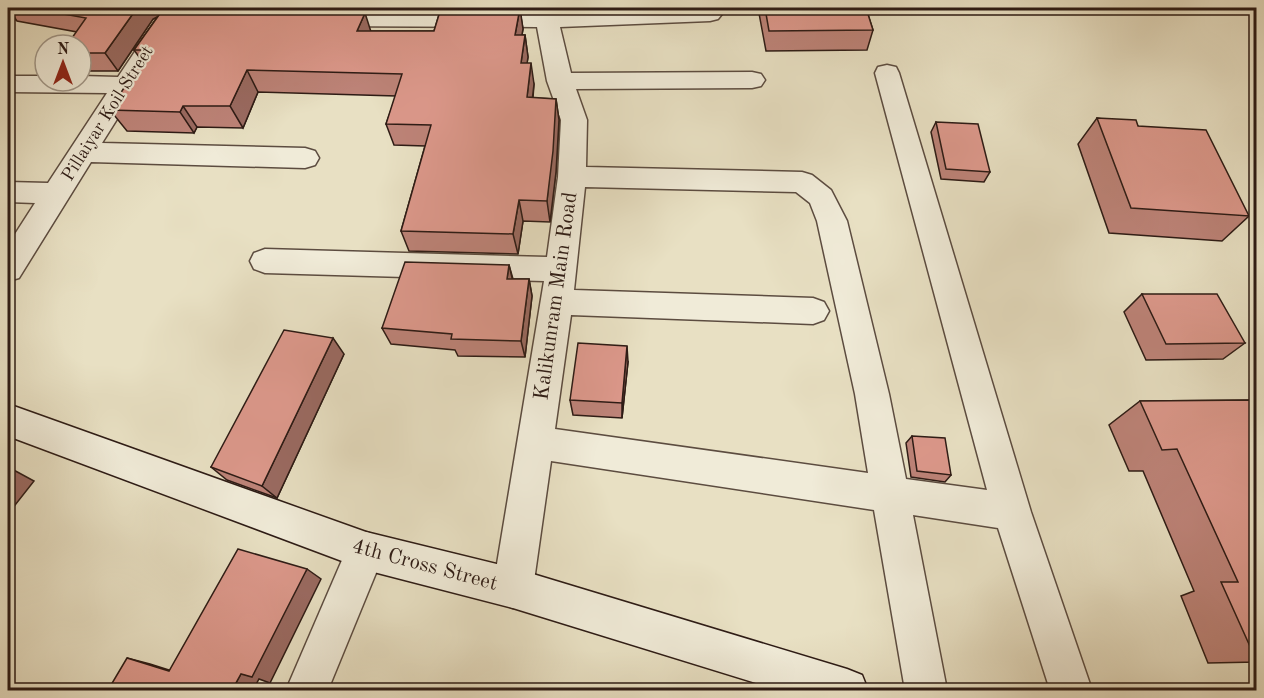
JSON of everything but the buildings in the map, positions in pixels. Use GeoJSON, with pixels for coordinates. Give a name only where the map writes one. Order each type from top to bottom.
{"type":"FeatureCollection","features":[{"type":"Feature","properties":{"kind":"street"},"geometry":{"type":"LineString","coordinates":[[8,14],[16,8]]}},
{"type":"Feature","properties":{"kind":"street"},"geometry":{"type":"LineString","coordinates":[[301,19],[547,14],[710,14]]}},
{"type":"Feature","properties":{"kind":"street","name":"Kalikunram Main Road"},"geometry":{"type":"LineString","coordinates":[[513,588],[557,302],[572,177],[574,120],[560,81],[547,14]]}},
{"type":"Feature","properties":{"kind":"street","name":"Pillaiyar Koil Street"},"geometry":{"type":"LineString","coordinates":[[8,269],[163,24],[171,19],[184,18]]}},
{"type":"Feature","properties":{"kind":"street"},"geometry":{"type":"LineString","coordinates":[[887,72],[1012,512],[1071,690]]}},
{"type":"Feature","properties":{"kind":"street"},"geometry":{"type":"LineString","coordinates":[[560,81],[752,80]]}},
{"type":"Feature","properties":{"kind":"street"},"geometry":{"type":"LineString","coordinates":[[8,84],[126,85]]}},
{"type":"Feature","properties":{"kind":"street"},"geometry":{"type":"LineString","coordinates":[[81,152],[305,158]]}},
{"type":"Feature","properties":{"kind":"street"},"geometry":{"type":"LineString","coordinates":[[572,177],[802,182],[821,197],[832,221],[872,394],[926,690]]}},
{"type":"Feature","properties":{"kind":"street"},"geometry":{"type":"LineString","coordinates":[[8,192],[57,194]]}},
{"type":"Feature","properties":{"kind":"street"},"geometry":{"type":"LineString","coordinates":[[265,261],[561,269]]}},
{"type":"Feature","properties":{"kind":"street"},"geometry":{"type":"LineString","coordinates":[[557,302],[813,311]]}},
{"type":"Feature","properties":{"kind":"street","name":"4th Cross Street"},"geometry":{"type":"LineString","coordinates":[[8,420],[366,550],[513,588],[848,690]]}},
{"type":"Feature","properties":{"kind":"street"},"geometry":{"type":"LineString","coordinates":[[534,442],[1012,512]]}},
{"type":"Feature","properties":{"kind":"street"},"geometry":{"type":"LineString","coordinates":[[307,690],[366,550]]}}]}
